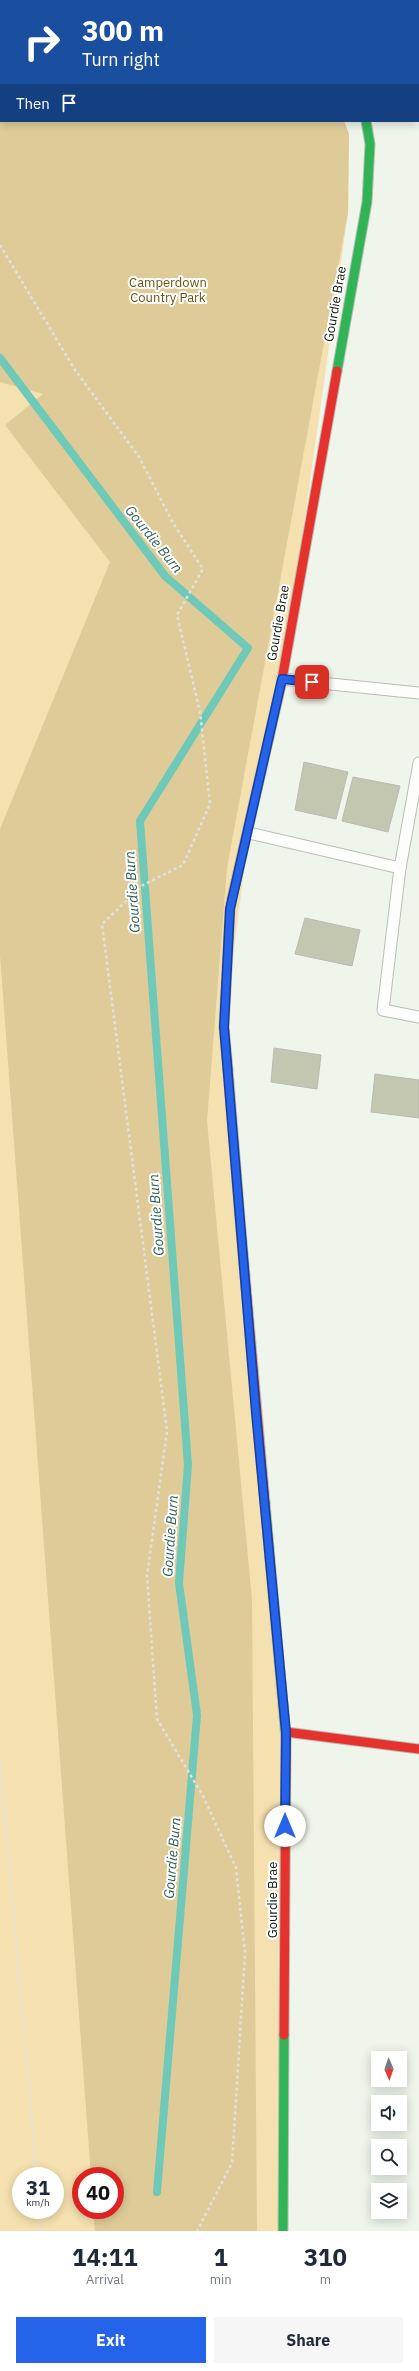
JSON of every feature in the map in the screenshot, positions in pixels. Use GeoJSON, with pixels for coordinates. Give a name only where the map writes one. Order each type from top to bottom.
{"type":"FeatureCollection","features":[{"type":"Feature","properties":{"kind":"street","name":"Gourdie Brae"},"geometry":{"type":"LineString","coordinates":[[283,2231],[286,1732],[256,1413],[224,1027],[230,909],[249,833],[282,679],[367,202],[370,144],[366,122]]}},
{"type":"Feature","properties":{"kind":"street"},"geometry":{"type":"LineString","coordinates":[[286,1732],[419,1749]]}},
{"type":"Feature","properties":{"kind":"lane"},"geometry":{"type":"LineString","coordinates":[[282,679],[419,693]]}},
{"type":"Feature","properties":{"kind":"lane"},"geometry":{"type":"LineString","coordinates":[[419,763],[400,868],[383,1010],[419,1017]]}},
{"type":"Feature","properties":{"kind":"lane"},"geometry":{"type":"LineString","coordinates":[[249,833],[400,868]]}},
{"type":"Feature","properties":{"kind":"path"},"geometry":{"type":"LineString","coordinates":[[0,245],[75,370],[139,457],[173,523],[203,569],[177,615],[200,712],[210,804],[183,865],[143,885],[102,924],[167,1431],[147,1576],[157,1719],[203,1796],[236,1868],[245,1953],[232,2163],[197,2231]]}},
{"type":"Feature","properties":{"kind":"path"},"geometry":{"type":"LineString","coordinates":[[0,1760],[36,2167]]}},
{"type":"Feature","properties":{"kind":"path"},"geometry":{"type":"LineString","coordinates":[[41,2219],[42,2231]]}},
{"type":"Feature","properties":{"kind":"green space","name":"Camperdown Country Park"},"geometry":{"type":"Polygon","coordinates":[[[0,122],[344,122],[349,134],[348,213],[282,679],[249,833],[224,1027],[286,1732],[283,2231],[0,2231],[0,122]]]}},
{"type":"Feature","properties":{"kind":"green space","name":"Camperdown Country Park"},"geometry":{"type":"Polygon","coordinates":[[[0,122],[344,122],[349,134],[348,213],[227,868],[207,1121],[252,1600],[257,2231],[95,2231],[94,2219],[124,2219],[124,2167],[90,2167],[0,955],[0,829],[110,562],[5,425],[43,394],[0,382],[0,122]]]}},
{"type":"Feature","properties":{"kind":"building"},"geometry":{"type":"Polygon","coordinates":[[[304,762],[348,772],[336,819],[295,810],[304,762]]]}},
{"type":"Feature","properties":{"kind":"building"},"geometry":{"type":"Polygon","coordinates":[[[353,777],[400,786],[388,832],[342,821],[353,777]]]}},
{"type":"Feature","properties":{"kind":"building"},"geometry":{"type":"Polygon","coordinates":[[[305,918],[360,930],[352,966],[295,954],[305,918]]]}},
{"type":"Feature","properties":{"kind":"building"},"geometry":{"type":"Polygon","coordinates":[[[274,1048],[321,1055],[317,1089],[271,1082],[274,1048]]]}},
{"type":"Feature","properties":{"kind":"building"},"geometry":{"type":"Polygon","coordinates":[[[375,1074],[419,1080],[419,1118],[371,1112],[375,1074]]]}},
{"type":"Feature","properties":{"kind":"waterway","name":"Gourdie Burn"},"geometry":{"type":"LineString","coordinates":[[0,358],[165,576],[248,648],[140,821],[188,1465],[179,1583],[197,1715],[157,2192]]}},
{"type":"Feature","properties":{"kind":"traffic: fast"},"geometry":{"type":"LineString","coordinates":[[337,371],[367,202],[370,144],[366,122]]}},
{"type":"Feature","properties":{"kind":"traffic: fast"},"geometry":{"type":"LineString","coordinates":[[265,1503],[286,1739]]}},
{"type":"Feature","properties":{"kind":"traffic: fast"},"geometry":{"type":"LineString","coordinates":[[283,2231],[284,2035]]}},
{"type":"Feature","properties":{"kind":"traffic: slow"},"geometry":{"type":"LineString","coordinates":[[232,898],[281,685]]}},
{"type":"Feature","properties":{"kind":"traffic: slow"},"geometry":{"type":"LineString","coordinates":[[228,1070],[241,1231]]}},
{"type":"Feature","properties":{"kind":"traffic: jam"},"geometry":{"type":"LineString","coordinates":[[281,685],[337,371]]}},
{"type":"Feature","properties":{"kind":"traffic: jam"},"geometry":{"type":"LineString","coordinates":[[228,1070],[224,1027],[230,909],[232,898]]}},
{"type":"Feature","properties":{"kind":"traffic: jam"},"geometry":{"type":"LineString","coordinates":[[241,1231],[265,1503]]}},
{"type":"Feature","properties":{"kind":"traffic: jam"},"geometry":{"type":"LineString","coordinates":[[286,1732],[419,1749]]}},
{"type":"Feature","properties":{"kind":"traffic: jam"},"geometry":{"type":"LineString","coordinates":[[284,2035],[286,1739]]}},
{"type":"Feature","properties":{"kind":"route"},"geometry":{"type":"LineString","coordinates":[[285,1826],[286,1732],[256,1413],[224,1027],[230,909],[249,833],[282,679],[312,682]]}}]}
